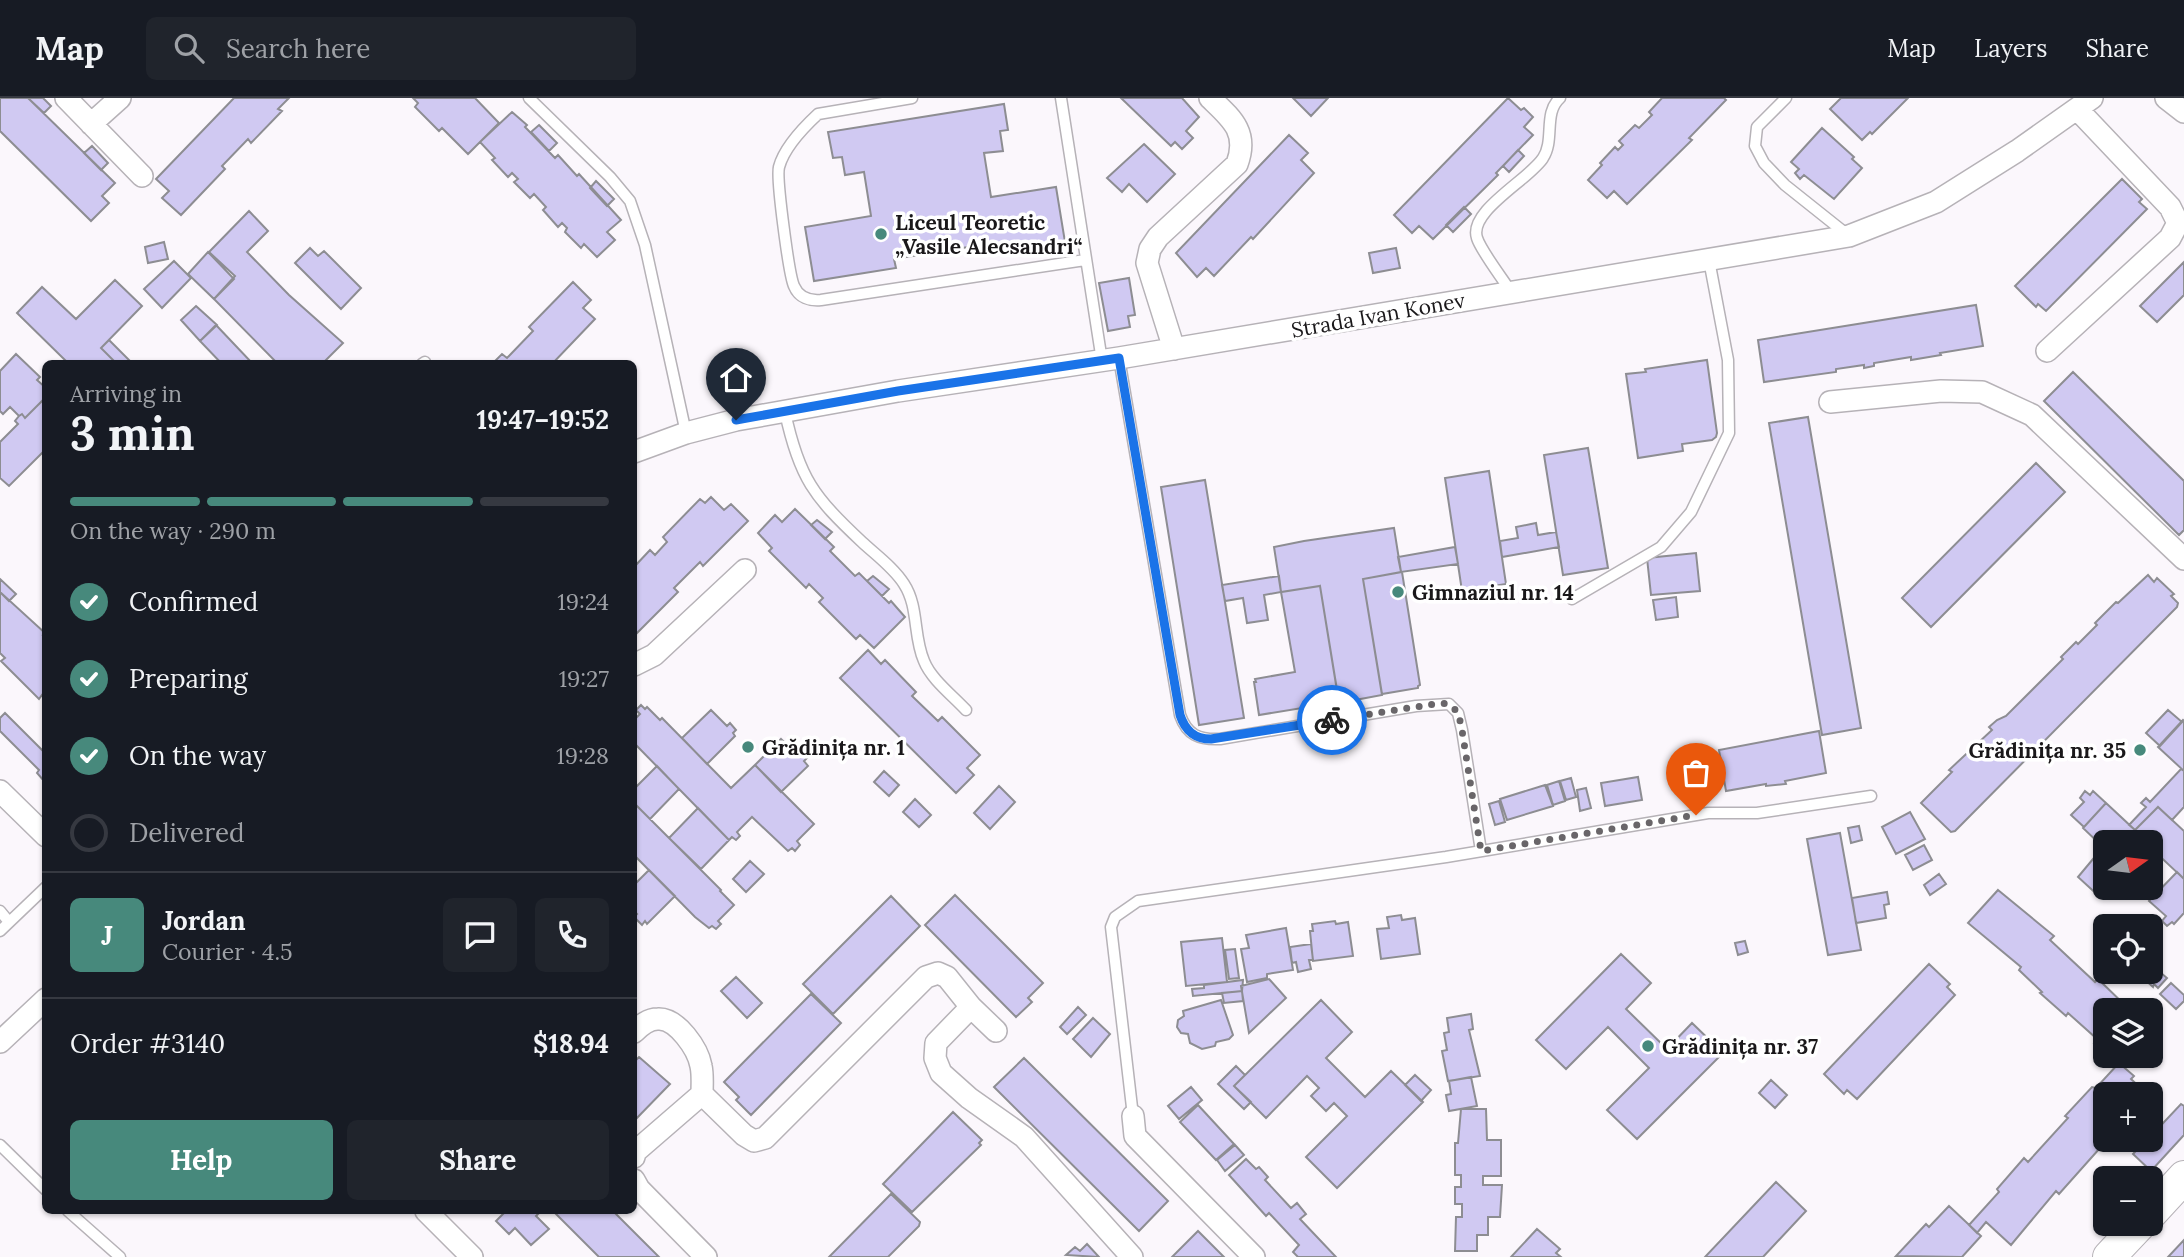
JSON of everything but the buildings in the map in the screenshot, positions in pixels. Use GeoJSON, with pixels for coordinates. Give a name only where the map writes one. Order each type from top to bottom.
{"type":"FeatureCollection","features":[{"type":"Feature","properties":{"kind":"street"},"geometry":{"type":"LineString","coordinates":[[66,98],[142,176]]}},
{"type":"Feature","properties":{"kind":"street"},"geometry":{"type":"LineString","coordinates":[[91,124],[120,98]]}},
{"type":"Feature","properties":{"kind":"street"},"geometry":{"type":"LineString","coordinates":[[1174,349],[1147,263],[1150,249],[1158,237],[1237,164],[1241,153],[1239,129],[1210,98]]}},
{"type":"Feature","properties":{"kind":"street"},"geometry":{"type":"LineString","coordinates":[[2166,98],[2184,111]]}},
{"type":"Feature","properties":{"kind":"street"},"geometry":{"type":"LineString","coordinates":[[2047,351],[2170,238],[2178,222],[2170,207],[2085,104]]}},
{"type":"Feature","properties":{"kind":"street","name":"Strada Ivan Konev"},"geometry":{"type":"LineString","coordinates":[[637,451],[686,433],[736,420],[898,391],[1174,349],[1849,236],[1936,202],[2085,104]]}},
{"type":"Feature","properties":{"kind":"street"},"geometry":{"type":"LineString","coordinates":[[1830,402],[1941,391],[1982,392],[2032,415],[2184,559]]}},
{"type":"Feature","properties":{"kind":"street"},"geometry":{"type":"LineString","coordinates":[[637,664],[654,655],[745,570]]}},
{"type":"Feature","properties":{"kind":"street"},"geometry":{"type":"LineString","coordinates":[[0,791],[42,832]]}},
{"type":"Feature","properties":{"kind":"street"},"geometry":{"type":"LineString","coordinates":[[637,1029],[656,1018],[663,1019],[678,1029],[696,1051],[701,1064],[702,1094],[744,1135],[754,1141],[765,1138],[926,978],[938,973],[947,977],[971,1007],[996,1031]]}},
{"type":"Feature","properties":{"kind":"street"},"geometry":{"type":"LineString","coordinates":[[0,1042],[42,1003]]}},
{"type":"Feature","properties":{"kind":"street"},"geometry":{"type":"LineString","coordinates":[[971,1007],[936,1043],[935,1058],[941,1073],[969,1098],[1024,1137],[1132,1257]]}},
{"type":"Feature","properties":{"kind":"street"},"geometry":{"type":"LineString","coordinates":[[637,1150],[702,1094]]}},
{"type":"Feature","properties":{"kind":"street"},"geometry":{"type":"LineString","coordinates":[[1133,1116],[1135,1136],[1254,1257]]}},
{"type":"Feature","properties":{"kind":"street"},"geometry":{"type":"LineString","coordinates":[[2163,1200],[2184,1177]]}},
{"type":"Feature","properties":{"kind":"street"},"geometry":{"type":"LineString","coordinates":[[637,1185],[706,1257]]}},
{"type":"Feature","properties":{"kind":"street"},"geometry":{"type":"LineString","coordinates":[[434,1214],[472,1257]]}},
{"type":"Feature","properties":{"kind":"street"},"geometry":{"type":"LineString","coordinates":[[2109,1257],[2129,1236]]}},
{"type":"Feature","properties":{"kind":"lane"},"geometry":{"type":"LineString","coordinates":[[529,98],[610,177],[630,201],[645,245],[686,433]]}},
{"type":"Feature","properties":{"kind":"lane"},"geometry":{"type":"LineString","coordinates":[[912,98],[818,114],[783,158],[778,168],[779,194],[794,286],[803,298],[821,300],[1085,260]]}},
{"type":"Feature","properties":{"kind":"lane"},"geometry":{"type":"LineString","coordinates":[[1061,98],[1085,260],[1110,359],[1184,726],[1197,738],[1220,739],[1416,706],[1449,704],[1458,713],[1462,730],[1481,851]]}},
{"type":"Feature","properties":{"kind":"lane"},"geometry":{"type":"LineString","coordinates":[[1511,292],[1477,240],[1476,226],[1483,214],[1541,162],[1549,146],[1552,108],[1560,98]]}},
{"type":"Feature","properties":{"kind":"lane"},"geometry":{"type":"LineString","coordinates":[[1786,98],[1757,127],[1755,146],[1764,163],[1784,185],[1849,236]]}},
{"type":"Feature","properties":{"kind":"lane"},"geometry":{"type":"LineString","coordinates":[[1572,599],[1661,547],[1691,512],[1728,433],[1728,360],[1709,260]]}},
{"type":"Feature","properties":{"kind":"lane"},"geometry":{"type":"LineString","coordinates":[[785,412],[792,445],[814,492],[902,581],[912,600],[916,632],[928,670],[966,710]]}},
{"type":"Feature","properties":{"kind":"lane"},"geometry":{"type":"LineString","coordinates":[[1133,1116],[1111,927],[1115,917],[1139,901],[1481,851],[1708,813],[1768,812],[1871,796]]}},
{"type":"Feature","properties":{"kind":"lane"},"geometry":{"type":"LineString","coordinates":[[0,931],[42,891]]}},
{"type":"Feature","properties":{"kind":"lane"},"geometry":{"type":"LineString","coordinates":[[0,911],[9,922]]}},
{"type":"Feature","properties":{"kind":"lane"},"geometry":{"type":"LineString","coordinates":[[0,1145],[42,1186]]}},
{"type":"Feature","properties":{"kind":"lane"},"geometry":{"type":"LineString","coordinates":[[71,1214],[120,1257]]}},
{"type":"Feature","properties":{"kind":"way so far"},"geometry":{"type":"LineString","coordinates":[[1332,720],[1441,703],[1454,707],[1462,730],[1481,851],[1696,815]]}},
{"type":"Feature","properties":{"kind":"place","name":"Liceul Teoretic „Vasile Alecsandri“"},"geometry":{"type":"Point","coordinates":[881,234]}},
{"type":"Feature","properties":{"kind":"place","name":"Gimnaziul nr. 14"},"geometry":{"type":"Point","coordinates":[1398,592]}},
{"type":"Feature","properties":{"kind":"place","name":"Grădinița nr. 1"},"geometry":{"type":"Point","coordinates":[748,747]}},
{"type":"Feature","properties":{"kind":"place","name":"Grădinița nr. 35"},"geometry":{"type":"Point","coordinates":[2140,750]}},
{"type":"Feature","properties":{"kind":"place","name":"Grădinița nr. 37"},"geometry":{"type":"Point","coordinates":[1648,1046]}},
{"type":"Feature","properties":{"kind":"route"},"geometry":{"type":"LineString","coordinates":[[736,420],[898,391],[1119,358],[1184,726],[1197,738],[1220,739],[1332,720]]}}]}
